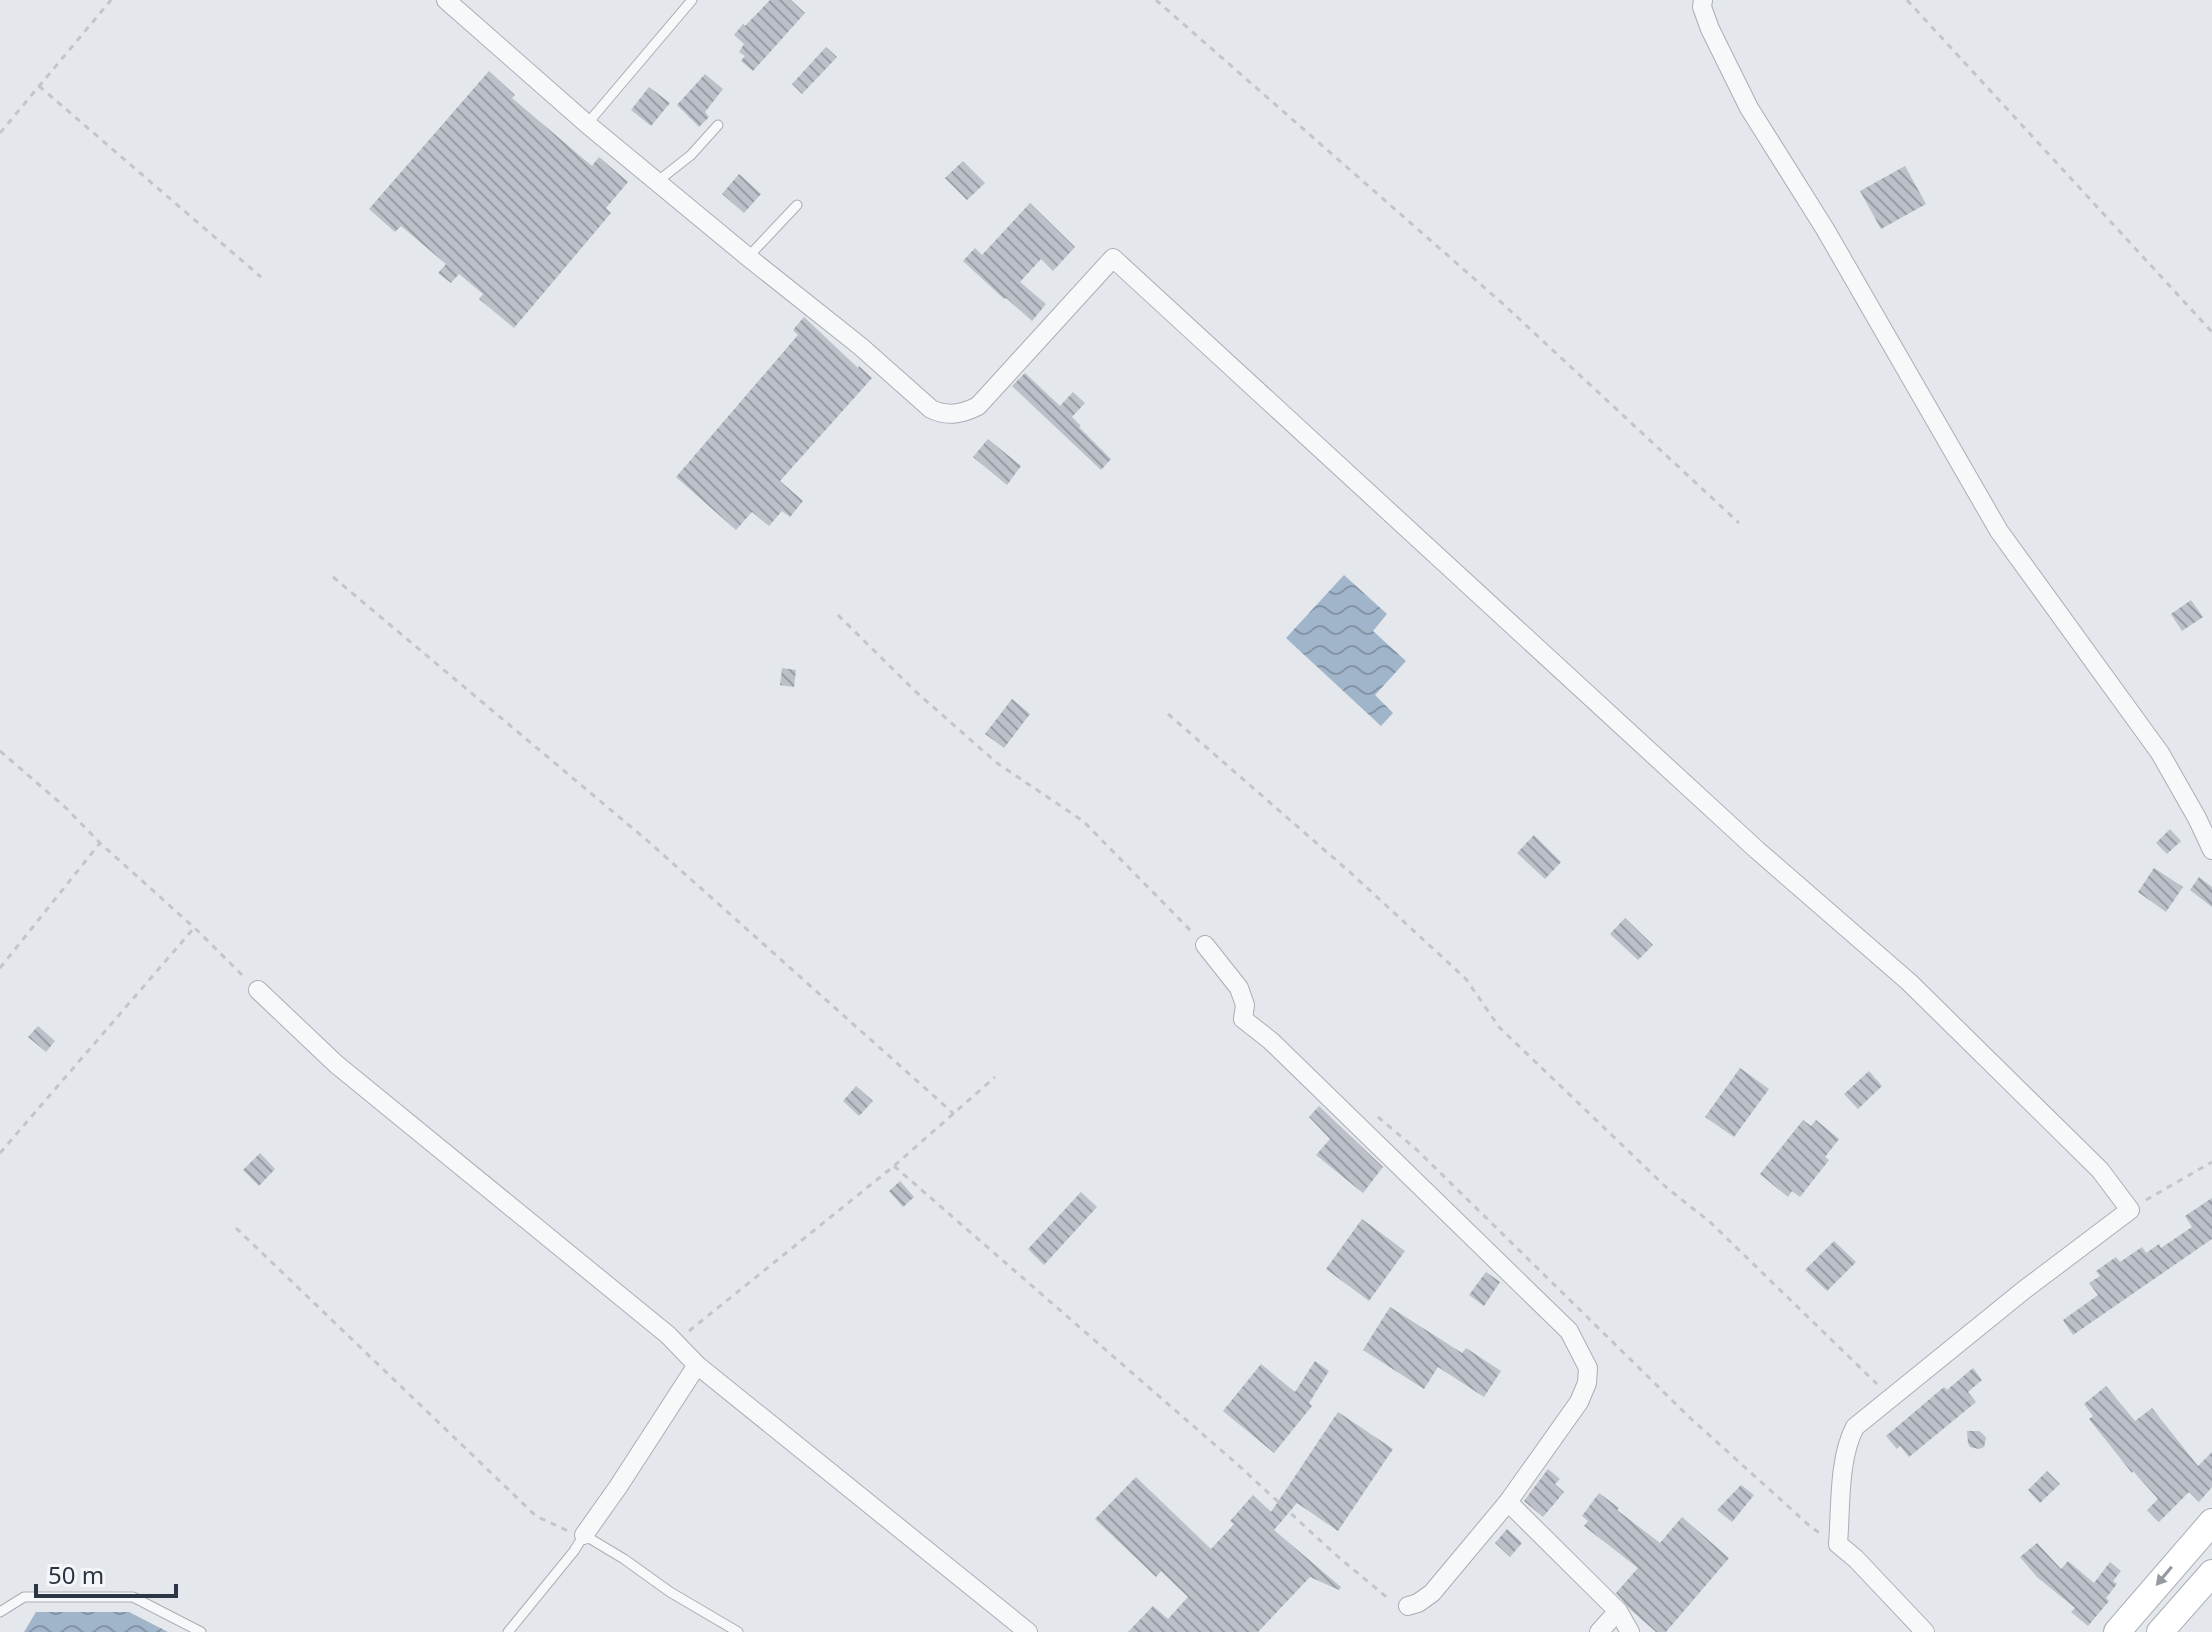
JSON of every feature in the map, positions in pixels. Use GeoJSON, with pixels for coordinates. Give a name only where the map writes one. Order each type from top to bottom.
{"type":"FeatureCollection","features":[{"type":"Feature","properties":{"kind":"main road"},"geometry":{"type":"LineString","coordinates":[[2117,1632],[2212,1522]]}},
{"type":"Feature","properties":{"kind":"main road"},"geometry":{"type":"LineString","coordinates":[[2160,1632],[2212,1573]]}},
{"type":"Feature","properties":{"kind":"street"},"geometry":{"type":"LineString","coordinates":[[446,0],[587,124],[860,346],[931,409],[943,414],[967,411],[978,406],[1113,258],[1757,850],[1909,982],[2100,1170],[2130,1210],[2024,1290],[1855,1427],[1848,1439],[1838,1544],[1925,1632]]}},
{"type":"Feature","properties":{"kind":"street"},"geometry":{"type":"LineString","coordinates":[[1703,0],[1702,7],[1710,29],[1749,108],[1825,229],[1999,531],[2160,753],[2212,850]]}},
{"type":"Feature","properties":{"kind":"street"},"geometry":{"type":"LineString","coordinates":[[1205,945],[1239,988],[1245,1005],[1243,1019],[1282,1052],[1569,1331],[1588,1368],[1587,1383],[1579,1402],[1508,1502],[1432,1593],[1408,1606]]}},
{"type":"Feature","properties":{"kind":"street"},"geometry":{"type":"LineString","coordinates":[[258,990],[336,1064],[677,1344],[697,1365],[1028,1632]]}},
{"type":"Feature","properties":{"kind":"street"},"geometry":{"type":"LineString","coordinates":[[584,1535],[697,1365]]}},
{"type":"Feature","properties":{"kind":"street"},"geometry":{"type":"LineString","coordinates":[[1508,1502],[1618,1611],[1630,1632]]}},
{"type":"Feature","properties":{"kind":"street"},"geometry":{"type":"LineString","coordinates":[[1599,1632],[1618,1611]]}},
{"type":"Feature","properties":{"kind":"lane"},"geometry":{"type":"LineString","coordinates":[[587,124],[692,0]]}},
{"type":"Feature","properties":{"kind":"lane"},"geometry":{"type":"LineString","coordinates":[[658,181],[691,155],[718,125]]}},
{"type":"Feature","properties":{"kind":"lane"},"geometry":{"type":"LineString","coordinates":[[748,257],[797,205]]}},
{"type":"Feature","properties":{"kind":"lane"},"geometry":{"type":"LineString","coordinates":[[508,1632],[584,1535],[738,1632]]}},
{"type":"Feature","properties":{"kind":"lane"},"geometry":{"type":"LineString","coordinates":[[0,1612],[24,1597],[133,1597],[201,1632]]}},
{"type":"Feature","properties":{"kind":"path"},"geometry":{"type":"LineString","coordinates":[[0,133],[111,0]]}},
{"type":"Feature","properties":{"kind":"path"},"geometry":{"type":"LineString","coordinates":[[1156,0],[1502,303],[1739,523]]}},
{"type":"Feature","properties":{"kind":"path"},"geometry":{"type":"LineString","coordinates":[[1907,0],[2212,332]]}},
{"type":"Feature","properties":{"kind":"path"},"geometry":{"type":"LineString","coordinates":[[39,86],[261,277]]}},
{"type":"Feature","properties":{"kind":"path"},"geometry":{"type":"LineString","coordinates":[[333,577],[649,842],[954,1114]]}},
{"type":"Feature","properties":{"kind":"path"},"geometry":{"type":"LineString","coordinates":[[838,615],[915,691],[997,763],[1083,821],[1205,945]]}},
{"type":"Feature","properties":{"kind":"path"},"geometry":{"type":"LineString","coordinates":[[1168,714],[1352,874],[1466,979],[1499,1027],[1667,1188],[1710,1222],[1891,1398]]}},
{"type":"Feature","properties":{"kind":"path"},"geometry":{"type":"LineString","coordinates":[[0,751],[65,807],[258,990]]}},
{"type":"Feature","properties":{"kind":"path"},"geometry":{"type":"LineString","coordinates":[[0,968],[100,843]]}},
{"type":"Feature","properties":{"kind":"path"},"geometry":{"type":"LineString","coordinates":[[0,1153],[194,928]]}},
{"type":"Feature","properties":{"kind":"path"},"geometry":{"type":"LineString","coordinates":[[677,1344],[894,1166],[995,1077]]}},
{"type":"Feature","properties":{"kind":"path"},"geometry":{"type":"LineString","coordinates":[[1369,1110],[1428,1160],[1688,1416],[1811,1527],[1838,1544]]}},
{"type":"Feature","properties":{"kind":"path"},"geometry":{"type":"LineString","coordinates":[[2130,1210],[2212,1162]]}},
{"type":"Feature","properties":{"kind":"path"},"geometry":{"type":"LineString","coordinates":[[894,1166],[1378,1591],[1408,1606]]}},
{"type":"Feature","properties":{"kind":"path"},"geometry":{"type":"LineString","coordinates":[[236,1228],[536,1516],[562,1530],[584,1535]]}},
{"type":"Feature","properties":{"kind":"water"},"geometry":{"type":"Polygon","coordinates":[[[1344,575],[1387,614],[1373,631],[1406,661],[1375,695],[1393,713],[1381,726],[1286,638],[1344,575]]]}},
{"type":"Feature","properties":{"kind":"water"},"geometry":{"type":"Polygon","coordinates":[[[36,1612],[129,1612],[168,1632],[24,1632],[36,1612]]]}},
{"type":"Feature","properties":{"kind":"building"},"geometry":{"type":"Polygon","coordinates":[[[770,0],[791,0],[805,13],[753,71],[741,61],[745,56],[739,52],[744,44],[734,35],[770,0]]]}},
{"type":"Feature","properties":{"kind":"building"},"geometry":{"type":"Polygon","coordinates":[[[826,47],[837,57],[802,94],[792,84],[826,47]]]}},
{"type":"Feature","properties":{"kind":"building"},"geometry":{"type":"Polygon","coordinates":[[[489,71],[515,95],[512,98],[592,166],[599,157],[628,182],[606,208],[611,213],[514,328],[479,299],[483,294],[459,274],[451,283],[438,273],[446,264],[401,226],[395,232],[369,209],[489,71]]]}},
{"type":"Feature","properties":{"kind":"building"},"geometry":{"type":"Polygon","coordinates":[[[705,74],[723,89],[705,112],[709,117],[699,127],[677,105],[705,74]]]}},
{"type":"Feature","properties":{"kind":"building"},"geometry":{"type":"Polygon","coordinates":[[[649,87],[670,103],[651,126],[631,110],[649,87]]]}},
{"type":"Feature","properties":{"kind":"building"},"geometry":{"type":"Polygon","coordinates":[[[963,161],[985,183],[967,200],[945,178],[963,161]]]}},
{"type":"Feature","properties":{"kind":"building"},"geometry":{"type":"Polygon","coordinates":[[[1905,166],[1926,204],[1881,229],[1860,191],[1905,166]]]}},
{"type":"Feature","properties":{"kind":"building"},"geometry":{"type":"Polygon","coordinates":[[[739,174],[761,194],[744,213],[722,194],[739,174]]]}},
{"type":"Feature","properties":{"kind":"building"},"geometry":{"type":"Polygon","coordinates":[[[1030,203],[1075,247],[1053,271],[1041,259],[1020,282],[1046,304],[1032,321],[963,261],[975,248],[982,255],[1030,203]]]}},
{"type":"Feature","properties":{"kind":"building"},"geometry":{"type":"Polygon","coordinates":[[[804,317],[872,378],[780,481],[803,501],[790,517],[782,511],[769,526],[752,512],[736,530],[676,477],[798,335],[793,330],[804,317]]]}},
{"type":"Feature","properties":{"kind":"building"},"geometry":{"type":"Polygon","coordinates":[[[1025,373],[1060,406],[1073,392],[1085,403],[1072,417],[1111,459],[1101,470],[1012,386],[1025,373]]]}},
{"type":"Feature","properties":{"kind":"building"},"geometry":{"type":"Polygon","coordinates":[[[988,439],[1021,466],[1007,485],[973,457],[988,439]]]}},
{"type":"Feature","properties":{"kind":"building"},"geometry":{"type":"Polygon","coordinates":[[[2191,600],[2203,617],[2182,631],[2171,614],[2191,600]]]}},
{"type":"Feature","properties":{"kind":"building"},"geometry":{"type":"Polygon","coordinates":[[[782,668],[796,670],[794,687],[780,685],[782,668]]]}},
{"type":"Feature","properties":{"kind":"building"},"geometry":{"type":"Polygon","coordinates":[[[1012,699],[1030,714],[1004,748],[985,734],[1012,699]]]}},
{"type":"Feature","properties":{"kind":"building"},"geometry":{"type":"Polygon","coordinates":[[[2170,829],[2181,841],[2167,854],[2156,843],[2170,829]]]}},
{"type":"Feature","properties":{"kind":"building"},"geometry":{"type":"Polygon","coordinates":[[[1534,835],[1561,862],[1545,879],[1517,853],[1534,835]]]}},
{"type":"Feature","properties":{"kind":"building"},"geometry":{"type":"Polygon","coordinates":[[[2154,868],[2183,887],[2166,912],[2138,892],[2154,868]]]}},
{"type":"Feature","properties":{"kind":"building"},"geometry":{"type":"Polygon","coordinates":[[[2199,877],[2212,887],[2212,907],[2190,890],[2199,877]]]}},
{"type":"Feature","properties":{"kind":"building"},"geometry":{"type":"Polygon","coordinates":[[[1625,918],[1653,945],[1638,960],[1610,934],[1625,918]]]}},
{"type":"Feature","properties":{"kind":"building"},"geometry":{"type":"Polygon","coordinates":[[[38,1026],[55,1041],[46,1052],[28,1037],[38,1026]]]}},
{"type":"Feature","properties":{"kind":"building"},"geometry":{"type":"Polygon","coordinates":[[[1740,1068],[1769,1089],[1734,1137],[1705,1117],[1740,1068]]]}},
{"type":"Feature","properties":{"kind":"building"},"geometry":{"type":"Polygon","coordinates":[[[1869,1071],[1882,1086],[1858,1109],[1844,1094],[1869,1071]]]}},
{"type":"Feature","properties":{"kind":"building"},"geometry":{"type":"Polygon","coordinates":[[[856,1086],[873,1101],[859,1116],[843,1101],[856,1086]]]}},
{"type":"Feature","properties":{"kind":"building"},"geometry":{"type":"Polygon","coordinates":[[[1319,1106],[1383,1167],[1363,1193],[1316,1155],[1330,1139],[1309,1117],[1319,1106]]]}},
{"type":"Feature","properties":{"kind":"building"},"geometry":{"type":"Polygon","coordinates":[[[1803,1120],[1811,1126],[1816,1120],[1839,1139],[1825,1157],[1829,1160],[1800,1197],[1792,1191],[1788,1197],[1760,1174],[1803,1120]]]}},
{"type":"Feature","properties":{"kind":"building"},"geometry":{"type":"Polygon","coordinates":[[[260,1153],[275,1169],[259,1186],[243,1170],[260,1153]]]}},
{"type":"Feature","properties":{"kind":"building"},"geometry":{"type":"Polygon","coordinates":[[[900,1181],[914,1197],[903,1207],[889,1191],[900,1181]]]}},
{"type":"Feature","properties":{"kind":"building"},"geometry":{"type":"Polygon","coordinates":[[[1081,1192],[1097,1207],[1044,1265],[1028,1249],[1081,1192]]]}},
{"type":"Feature","properties":{"kind":"building"},"geometry":{"type":"Polygon","coordinates":[[[2212,1198],[2212,1239],[2073,1335],[2063,1320],[2098,1295],[2089,1283],[2100,1276],[2096,1271],[2116,1257],[2120,1262],[2142,1247],[2146,1253],[2159,1244],[2161,1248],[2192,1227],[2185,1216],[2212,1198]]]}},
{"type":"Feature","properties":{"kind":"building"},"geometry":{"type":"Polygon","coordinates":[[[1362,1219],[1405,1251],[1369,1301],[1326,1269],[1362,1219]]]}},
{"type":"Feature","properties":{"kind":"building"},"geometry":{"type":"Polygon","coordinates":[[[1834,1241],[1856,1262],[1827,1291],[1805,1270],[1834,1241]]]}},
{"type":"Feature","properties":{"kind":"building"},"geometry":{"type":"Polygon","coordinates":[[[1486,1272],[1500,1282],[1484,1306],[1469,1295],[1486,1272]]]}},
{"type":"Feature","properties":{"kind":"building"},"geometry":{"type":"Polygon","coordinates":[[[1390,1307],[1462,1353],[1466,1348],[1501,1371],[1484,1397],[1438,1367],[1424,1389],[1363,1350],[1390,1307]]]}},
{"type":"Feature","properties":{"kind":"building"},"geometry":{"type":"Polygon","coordinates":[[[1315,1361],[1329,1371],[1309,1403],[1312,1406],[1274,1453],[1223,1411],[1261,1364],[1295,1392],[1315,1361]]]}},
{"type":"Feature","properties":{"kind":"building"},"geometry":{"type":"Polygon","coordinates":[[[1973,1368],[1982,1380],[1968,1392],[1976,1402],[1909,1457],[1900,1446],[1897,1449],[1886,1436],[1944,1387],[1947,1390],[1973,1368]]]}},
{"type":"Feature","properties":{"kind":"building"},"geometry":{"type":"Polygon","coordinates":[[[2106,1386],[2135,1421],[2152,1408],[2198,1466],[2212,1452],[2212,1487],[2199,1502],[2189,1492],[2159,1522],[2147,1510],[2158,1499],[2132,1473],[2089,1419],[2093,1416],[2084,1404],[2106,1386]]]}},
{"type":"Feature","properties":{"kind":"building"},"geometry":{"type":"Polygon","coordinates":[[[1338,1412],[1393,1449],[1338,1531],[1297,1503],[1274,1530],[1341,1587],[1339,1590],[1310,1577],[1258,1632],[1128,1632],[1153,1606],[1168,1619],[1188,1597],[1161,1571],[1156,1577],[1095,1519],[1136,1477],[1211,1549],[1234,1524],[1230,1521],[1253,1495],[1271,1512],[1338,1412]]]}},
{"type":"Feature","properties":{"kind":"building"},"geometry":{"type":"Polygon","coordinates":[[[1967,1431],[1983,1434],[1986,1438],[1984,1447],[1970,1447],[1967,1431]]]}},
{"type":"Feature","properties":{"kind":"building"},"geometry":{"type":"Polygon","coordinates":[[[1548,1469],[1560,1479],[1555,1484],[1564,1492],[1543,1517],[1524,1501],[1548,1469]]]}},
{"type":"Feature","properties":{"kind":"building"},"geometry":{"type":"Polygon","coordinates":[[[2047,1471],[2060,1484],[2040,1503],[2028,1490],[2047,1471]]]}},
{"type":"Feature","properties":{"kind":"building"},"geometry":{"type":"Polygon","coordinates":[[[1741,1485],[1754,1495],[1732,1522],[1717,1510],[1741,1485]]]}},
{"type":"Feature","properties":{"kind":"building"},"geometry":{"type":"Polygon","coordinates":[[[1599,1493],[1660,1543],[1682,1517],[1729,1558],[1666,1632],[1656,1632],[1616,1593],[1638,1568],[1584,1526],[1588,1521],[1582,1516],[1599,1493]]]}},
{"type":"Feature","properties":{"kind":"building"},"geometry":{"type":"Polygon","coordinates":[[[1507,1529],[1522,1543],[1510,1557],[1495,1543],[1507,1529]]]}},
{"type":"Feature","properties":{"kind":"building"},"geometry":{"type":"Polygon","coordinates":[[[2037,1543],[2061,1569],[2068,1561],[2094,1583],[2110,1562],[2121,1571],[2113,1581],[2117,1584],[2106,1598],[2109,1601],[2088,1626],[2071,1612],[2075,1608],[2037,1577],[2020,1557],[2037,1543]]]}}]}
